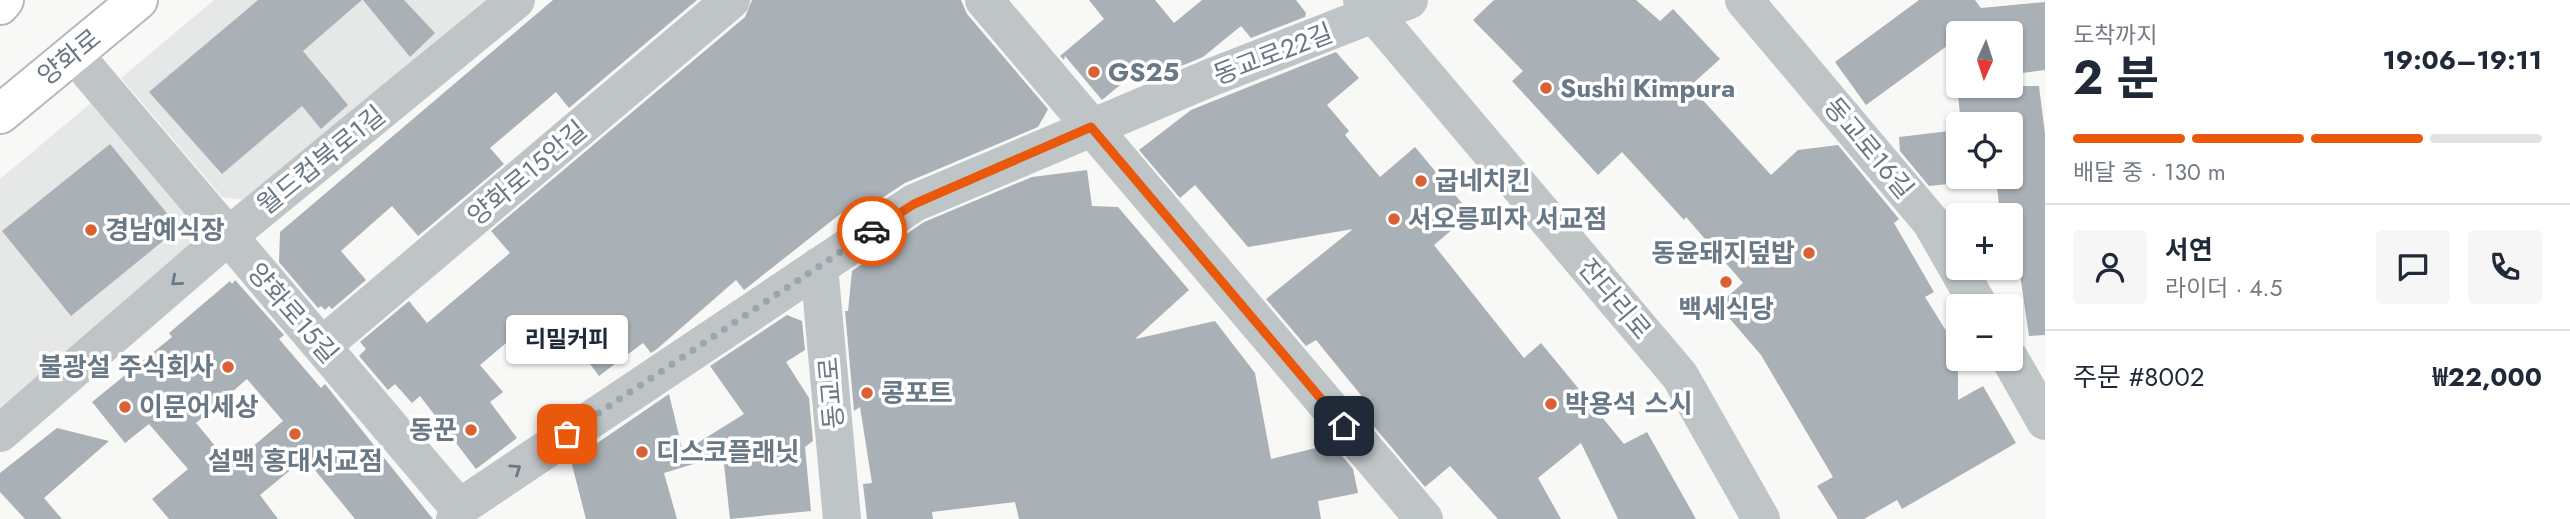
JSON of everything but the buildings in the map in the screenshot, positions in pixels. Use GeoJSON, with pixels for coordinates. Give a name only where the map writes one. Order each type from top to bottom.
{"type":"FeatureCollection","features":[{"type":"Feature","properties":{"kind":"main road"},"geometry":{"type":"LineString","coordinates":[[0,5],[4,0]]}},
{"type":"Feature","properties":{"kind":"main road","name":"양화로"},"geometry":{"type":"LineString","coordinates":[[0,114],[138,0]]}},
{"type":"Feature","properties":{"kind":"street","name":"월드컵북로1길"},"geometry":{"type":"LineString","coordinates":[[0,433],[228,237],[516,0]]}},
{"type":"Feature","properties":{"kind":"street","name":"양화로15안길"},"geometry":{"type":"LineString","coordinates":[[322,346],[731,0]]}},
{"type":"Feature","properties":{"kind":"street"},"geometry":{"type":"LineString","coordinates":[[984,0],[1424,519]]}},
{"type":"Feature","properties":{"kind":"street","name":"동교로22길"},"geometry":{"type":"LineString","coordinates":[[457,513],[914,204],[1369,8],[1409,0]]}},
{"type":"Feature","properties":{"kind":"street","name":"동교로16길"},"geometry":{"type":"LineString","coordinates":[[1744,0],[1931,222],[1972,294]]}},
{"type":"Feature","properties":{"kind":"street","name":"잔다리로"},"geometry":{"type":"LineString","coordinates":[[1369,8],[1680,376],[1761,519]]}},
{"type":"Feature","properties":{"kind":"street","name":"양화로15길"},"geometry":{"type":"LineString","coordinates":[[74,54],[322,346],[457,513]]}},
{"type":"Feature","properties":{"kind":"street","name":"동교로"},"geometry":{"type":"LineString","coordinates":[[819,267],[842,519]]}},
{"type":"Feature","properties":{"kind":"street"},"geometry":{"type":"LineString","coordinates":[[2023,363],[2045,421]]}},
{"type":"Feature","properties":{"kind":"shaded area"},"geometry":{"type":"Polygon","coordinates":[[[214,0],[485,0],[246,200],[222,197],[121,78],[214,0]]]}},
{"type":"Feature","properties":{"kind":"shaded area"},"geometry":{"type":"Polygon","coordinates":[[[91,103],[192,221],[189,247],[0,407],[0,179],[91,103]]]}},
{"type":"Feature","properties":{"kind":"way so far"},"geometry":{"type":"LineString","coordinates":[[567,434],[872,231]]}},
{"type":"Feature","properties":{"kind":"place","name":"GS25"},"geometry":{"type":"Point","coordinates":[1094,72]}},
{"type":"Feature","properties":{"kind":"place","name":"Sushi Kimpura"},"geometry":{"type":"Point","coordinates":[1546,88]}},
{"type":"Feature","properties":{"kind":"place","name":"굽네치킨"},"geometry":{"type":"Point","coordinates":[1421,181]}},
{"type":"Feature","properties":{"kind":"place","name":"서오릉피자 서교점"},"geometry":{"type":"Point","coordinates":[1394,219]}},
{"type":"Feature","properties":{"kind":"place","name":"경남예식장"},"geometry":{"type":"Point","coordinates":[91,230]}},
{"type":"Feature","properties":{"kind":"place","name":"동윤돼지덮밥"},"geometry":{"type":"Point","coordinates":[1809,253]}},
{"type":"Feature","properties":{"kind":"place","name":"백세식당"},"geometry":{"type":"Point","coordinates":[1726,282]}},
{"type":"Feature","properties":{"kind":"place","name":"불광설 주식회사"},"geometry":{"type":"Point","coordinates":[228,367]}},
{"type":"Feature","properties":{"kind":"place","name":"콩포트"},"geometry":{"type":"Point","coordinates":[867,393]}},
{"type":"Feature","properties":{"kind":"place","name":"박용석 스시"},"geometry":{"type":"Point","coordinates":[1551,404]}},
{"type":"Feature","properties":{"kind":"place","name":"이문어세상"},"geometry":{"type":"Point","coordinates":[125,407]}},
{"type":"Feature","properties":{"kind":"place","name":"동꾼"},"geometry":{"type":"Point","coordinates":[471,430]}},
{"type":"Feature","properties":{"kind":"place","name":"설맥 홍대서교점"},"geometry":{"type":"Point","coordinates":[295,434]}},
{"type":"Feature","properties":{"kind":"place","name":"리밀커피"},"geometry":{"type":"Point","coordinates":[567,434]}},
{"type":"Feature","properties":{"kind":"place","name":"디스코플래닛"},"geometry":{"type":"Point","coordinates":[642,452]}},
{"type":"Feature","properties":{"kind":"route"},"geometry":{"type":"LineString","coordinates":[[872,231],[914,204],[1091,127],[1344,426]]}}]}
